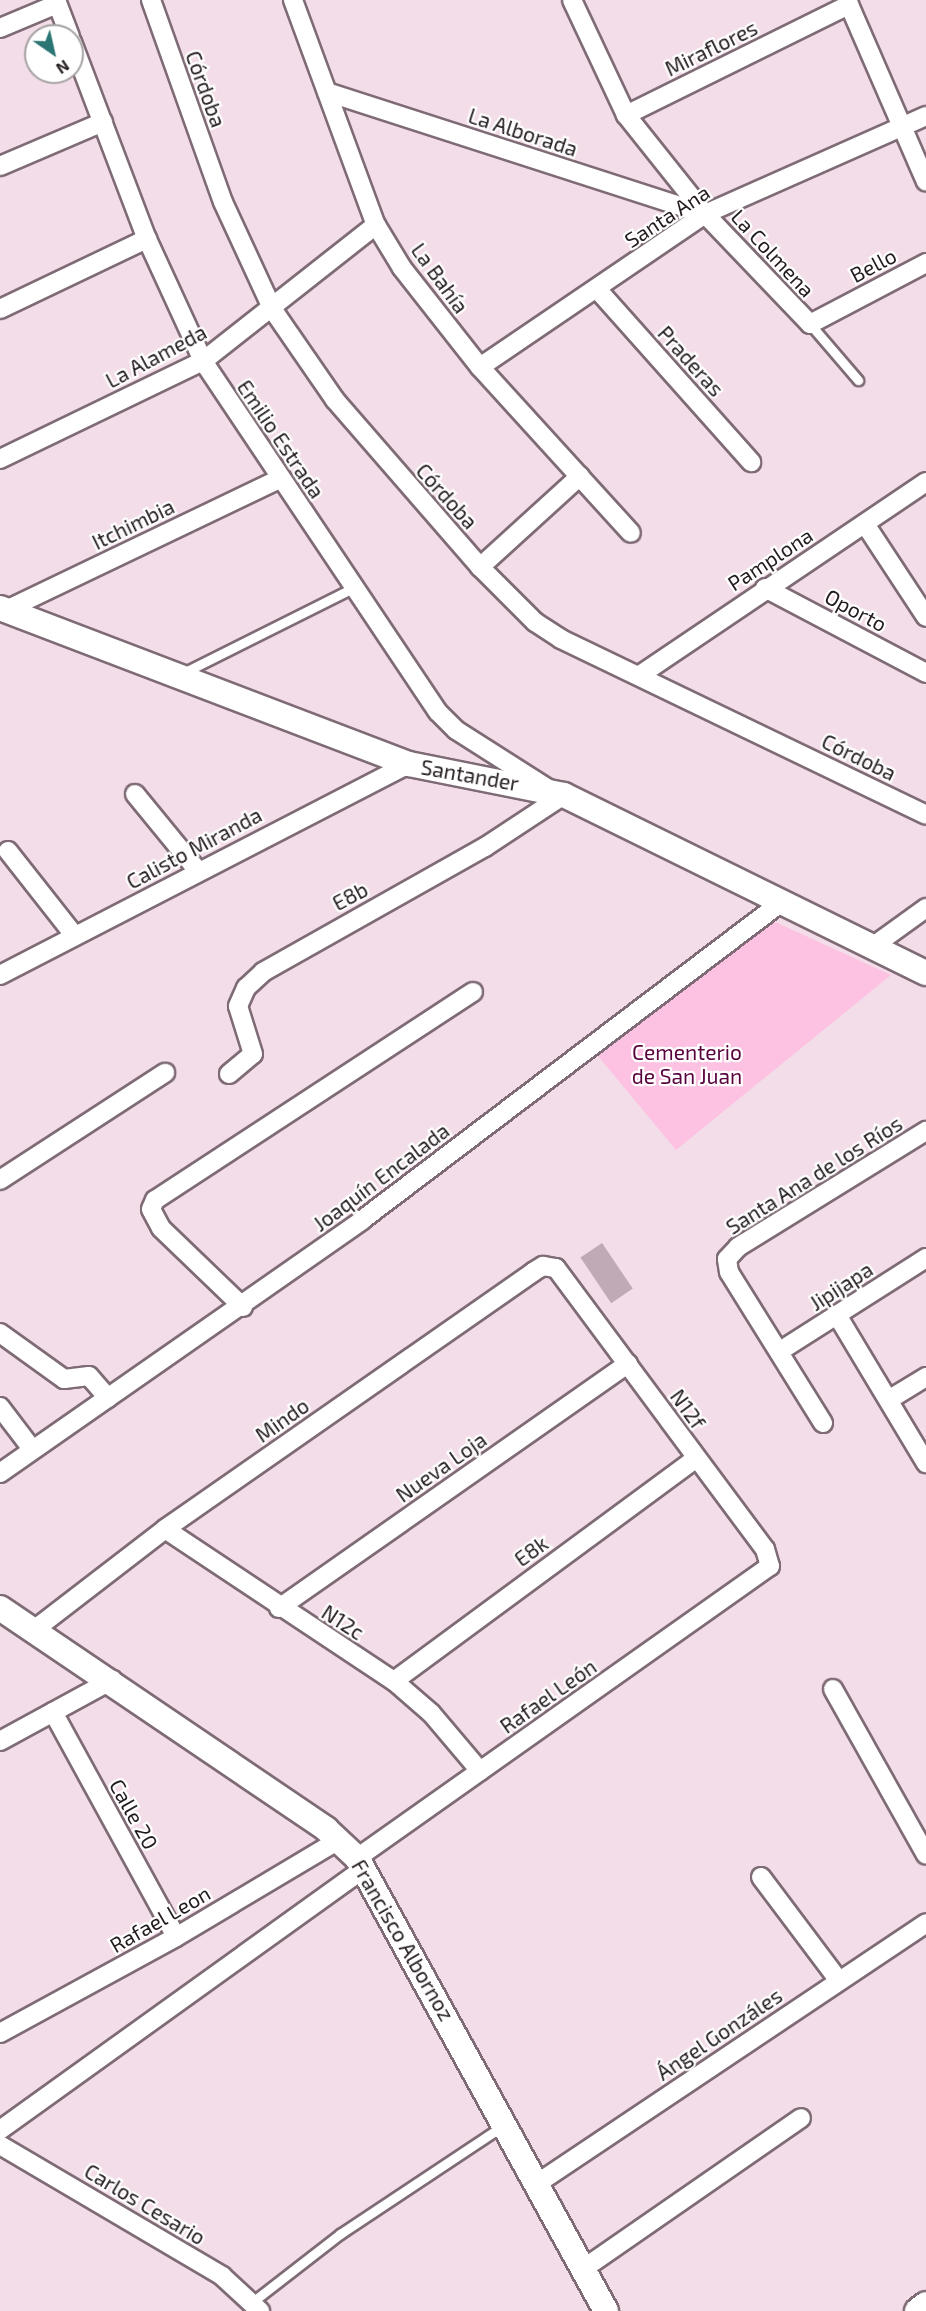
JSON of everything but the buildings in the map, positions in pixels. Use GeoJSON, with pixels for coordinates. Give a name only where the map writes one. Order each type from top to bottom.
{"type":"FeatureCollection","features":[{"type":"Feature","properties":{"kind":"street","name":"Córdoba"},"geometry":{"type":"LineString","coordinates":[[151,0],[223,202],[273,310],[334,400],[480,567],[547,631],[926,815]]}},
{"type":"Feature","properties":{"kind":"street","name":"La Bahía"},"geometry":{"type":"LineString","coordinates":[[293,0],[376,225],[408,277],[480,366],[632,533]]}},
{"type":"Feature","properties":{"kind":"street","name":"La Colmena"},"geometry":{"type":"LineString","coordinates":[[572,0],[626,115],[705,214],[810,324]]}},
{"type":"Feature","properties":{"kind":"street"},"geometry":{"type":"LineString","coordinates":[[0,28],[56,2],[65,24]]}},
{"type":"Feature","properties":{"kind":"street","name":"Miraflores"},"geometry":{"type":"LineString","coordinates":[[626,115],[848,2]]}},
{"type":"Feature","properties":{"kind":"street"},"geometry":{"type":"LineString","coordinates":[[848,2],[926,182]]}},
{"type":"Feature","properties":{"kind":"street","name":"Emilio Estrada"},"geometry":{"type":"LineString","coordinates":[[84,73],[147,239],[203,361],[280,479],[438,712],[456,730],[557,793]]}},
{"type":"Feature","properties":{"kind":"street","name":"La Alborada"},"geometry":{"type":"LineString","coordinates":[[327,92],[705,214]]}},
{"type":"Feature","properties":{"kind":"street","name":"Santa Ana"},"geometry":{"type":"LineString","coordinates":[[480,366],[705,214],[926,116]]}},
{"type":"Feature","properties":{"kind":"street"},"geometry":{"type":"LineString","coordinates":[[0,166],[103,122]]}},
{"type":"Feature","properties":{"kind":"street","name":"La Alameda"},"geometry":{"type":"LineString","coordinates":[[0,459],[203,361],[273,310],[376,225]]}},
{"type":"Feature","properties":{"kind":"street"},"geometry":{"type":"LineString","coordinates":[[0,309],[147,239]]}},
{"type":"Feature","properties":{"kind":"street","name":"Bello"},"geometry":{"type":"LineString","coordinates":[[810,324],[926,263]]}},
{"type":"Feature","properties":{"kind":"street","name":"Praderas"},"geometry":{"type":"LineString","coordinates":[[597,289],[751,462]]}},
{"type":"Feature","properties":{"kind":"street"},"geometry":{"type":"LineString","coordinates":[[480,567],[580,476]]}},
{"type":"Feature","properties":{"kind":"street","name":"Itchimbia"},"geometry":{"type":"LineString","coordinates":[[3,609],[280,479]]}},
{"type":"Feature","properties":{"kind":"street","name":"Pamplona"},"geometry":{"type":"LineString","coordinates":[[640,675],[765,588],[926,482]]}},
{"type":"Feature","properties":{"kind":"street"},"geometry":{"type":"LineString","coordinates":[[865,524],[926,617]]}},
{"type":"Feature","properties":{"kind":"street","name":"Oporto"},"geometry":{"type":"LineString","coordinates":[[765,588],[926,673]]}},
{"type":"Feature","properties":{"kind":"street","name":"Santander"},"geometry":{"type":"LineString","coordinates":[[3,609],[409,764],[557,793],[779,904],[926,973]]}},
{"type":"Feature","properties":{"kind":"street","name":"Calisto Miranda"},"geometry":{"type":"LineString","coordinates":[[0,975],[409,764]]}},
{"type":"Feature","properties":{"kind":"street","name":"E8b"},"geometry":{"type":"LineString","coordinates":[[229,1074],[252,1054],[238,1006],[246,988],[263,972],[485,847],[557,793]]}},
{"type":"Feature","properties":{"kind":"street"},"geometry":{"type":"LineString","coordinates":[[135,794],[198,871]]}},
{"type":"Feature","properties":{"kind":"street"},"geometry":{"type":"LineString","coordinates":[[8,851],[75,936]]}},
{"type":"Feature","properties":{"kind":"street","name":"Joaquín Encalada"},"geometry":{"type":"LineString","coordinates":[[0,1473],[243,1307],[779,904]]}},
{"type":"Feature","properties":{"kind":"street"},"geometry":{"type":"LineString","coordinates":[[872,947],[926,908]]}},
{"type":"Feature","properties":{"kind":"street"},"geometry":{"type":"LineString","coordinates":[[243,1307],[161,1228],[151,1209],[155,1200],[473,992]]}},
{"type":"Feature","properties":{"kind":"street"},"geometry":{"type":"LineString","coordinates":[[0,1180],[165,1073]]}},
{"type":"Feature","properties":{"kind":"street","name":"Santa Ana de los Ríos"},"geometry":{"type":"LineString","coordinates":[[780,1352],[729,1272],[727,1259],[738,1247],[926,1131]]}},
{"type":"Feature","properties":{"kind":"street","name":"Jipijapa"},"geometry":{"type":"LineString","coordinates":[[780,1352],[926,1258]]}},
{"type":"Feature","properties":{"kind":"street","name":"Mindo"},"geometry":{"type":"LineString","coordinates":[[34,1630],[165,1529],[533,1272],[549,1265],[562,1274]]}},
{"type":"Feature","properties":{"kind":"street","name":"N12f"},"geometry":{"type":"LineString","coordinates":[[562,1274],[765,1549],[770,1566],[766,1573]]}},
{"type":"Feature","properties":{"kind":"street"},"geometry":{"type":"LineString","coordinates":[[837,1315],[890,1399],[926,1462]]}},
{"type":"Feature","properties":{"kind":"street"},"geometry":{"type":"LineString","coordinates":[[0,1333],[64,1379],[89,1376],[108,1398]]}},
{"type":"Feature","properties":{"kind":"street"},"geometry":{"type":"LineString","coordinates":[[780,1352],[823,1423]]}},
{"type":"Feature","properties":{"kind":"street","name":"Nueva Loja"},"geometry":{"type":"LineString","coordinates":[[279,1608],[628,1364]]}},
{"type":"Feature","properties":{"kind":"street"},"geometry":{"type":"LineString","coordinates":[[890,1399],[926,1377]]}},
{"type":"Feature","properties":{"kind":"street"},"geometry":{"type":"LineString","coordinates":[[0,1407],[32,1449]]}},
{"type":"Feature","properties":{"kind":"street","name":"E8k"},"geometry":{"type":"LineString","coordinates":[[394,1681],[696,1458]]}},
{"type":"Feature","properties":{"kind":"street","name":"N12c"},"geometry":{"type":"LineString","coordinates":[[165,1529],[279,1608],[394,1681],[431,1713],[480,1771]]}},
{"type":"Feature","properties":{"kind":"street","name":"Rafael León"},"geometry":{"type":"LineString","coordinates":[[0,2130],[361,1863],[480,1771],[766,1573]]}},
{"type":"Feature","properties":{"kind":"street","name":"Francisco Albornoz"},"geometry":{"type":"LineString","coordinates":[[0,1608],[112,1680],[339,1840],[361,1863],[506,2124],[606,2311]]}},
{"type":"Feature","properties":{"kind":"street"},"geometry":{"type":"LineString","coordinates":[[0,1741],[112,1680]]}},
{"type":"Feature","properties":{"kind":"street"},"geometry":{"type":"LineString","coordinates":[[833,1689],[926,1855]]}},
{"type":"Feature","properties":{"kind":"street","name":"Calle 20"},"geometry":{"type":"LineString","coordinates":[[53,1712],[176,1938]]}},
{"type":"Feature","properties":{"kind":"street","name":"Rafael Leon"},"geometry":{"type":"LineString","coordinates":[[0,2033],[176,1938],[339,1840]]}},
{"type":"Feature","properties":{"kind":"street"},"geometry":{"type":"LineString","coordinates":[[761,1877],[838,1981]]}},
{"type":"Feature","properties":{"kind":"street","name":"Ángel Gonzáles"},"geometry":{"type":"LineString","coordinates":[[538,2183],[926,1923]]}},
{"type":"Feature","properties":{"kind":"street"},"geometry":{"type":"LineString","coordinates":[[584,2269],[801,2118]]}},
{"type":"Feature","properties":{"kind":"street","name":"Carlos Cesario"},"geometry":{"type":"LineString","coordinates":[[0,2145],[222,2276],[256,2307]]}},
{"type":"Feature","properties":{"kind":"street"},"geometry":{"type":"LineString","coordinates":[[917,2311],[926,2304]]}},
{"type":"Feature","properties":{"kind":"lane"},"geometry":{"type":"LineString","coordinates":[[810,324],[858,380]]}},
{"type":"Feature","properties":{"kind":"lane"},"geometry":{"type":"LineString","coordinates":[[177,675],[353,588]]}},
{"type":"Feature","properties":{"kind":"lane"},"geometry":{"type":"LineString","coordinates":[[256,2307],[340,2234],[506,2124]]}},
{"type":"Feature","properties":{"kind":"green space","name":"Cementerio de San Juan"},"geometry":{"type":"Polygon","coordinates":[[[773,921],[891,975],[676,1150],[598,1056],[773,921]]]}}]}
